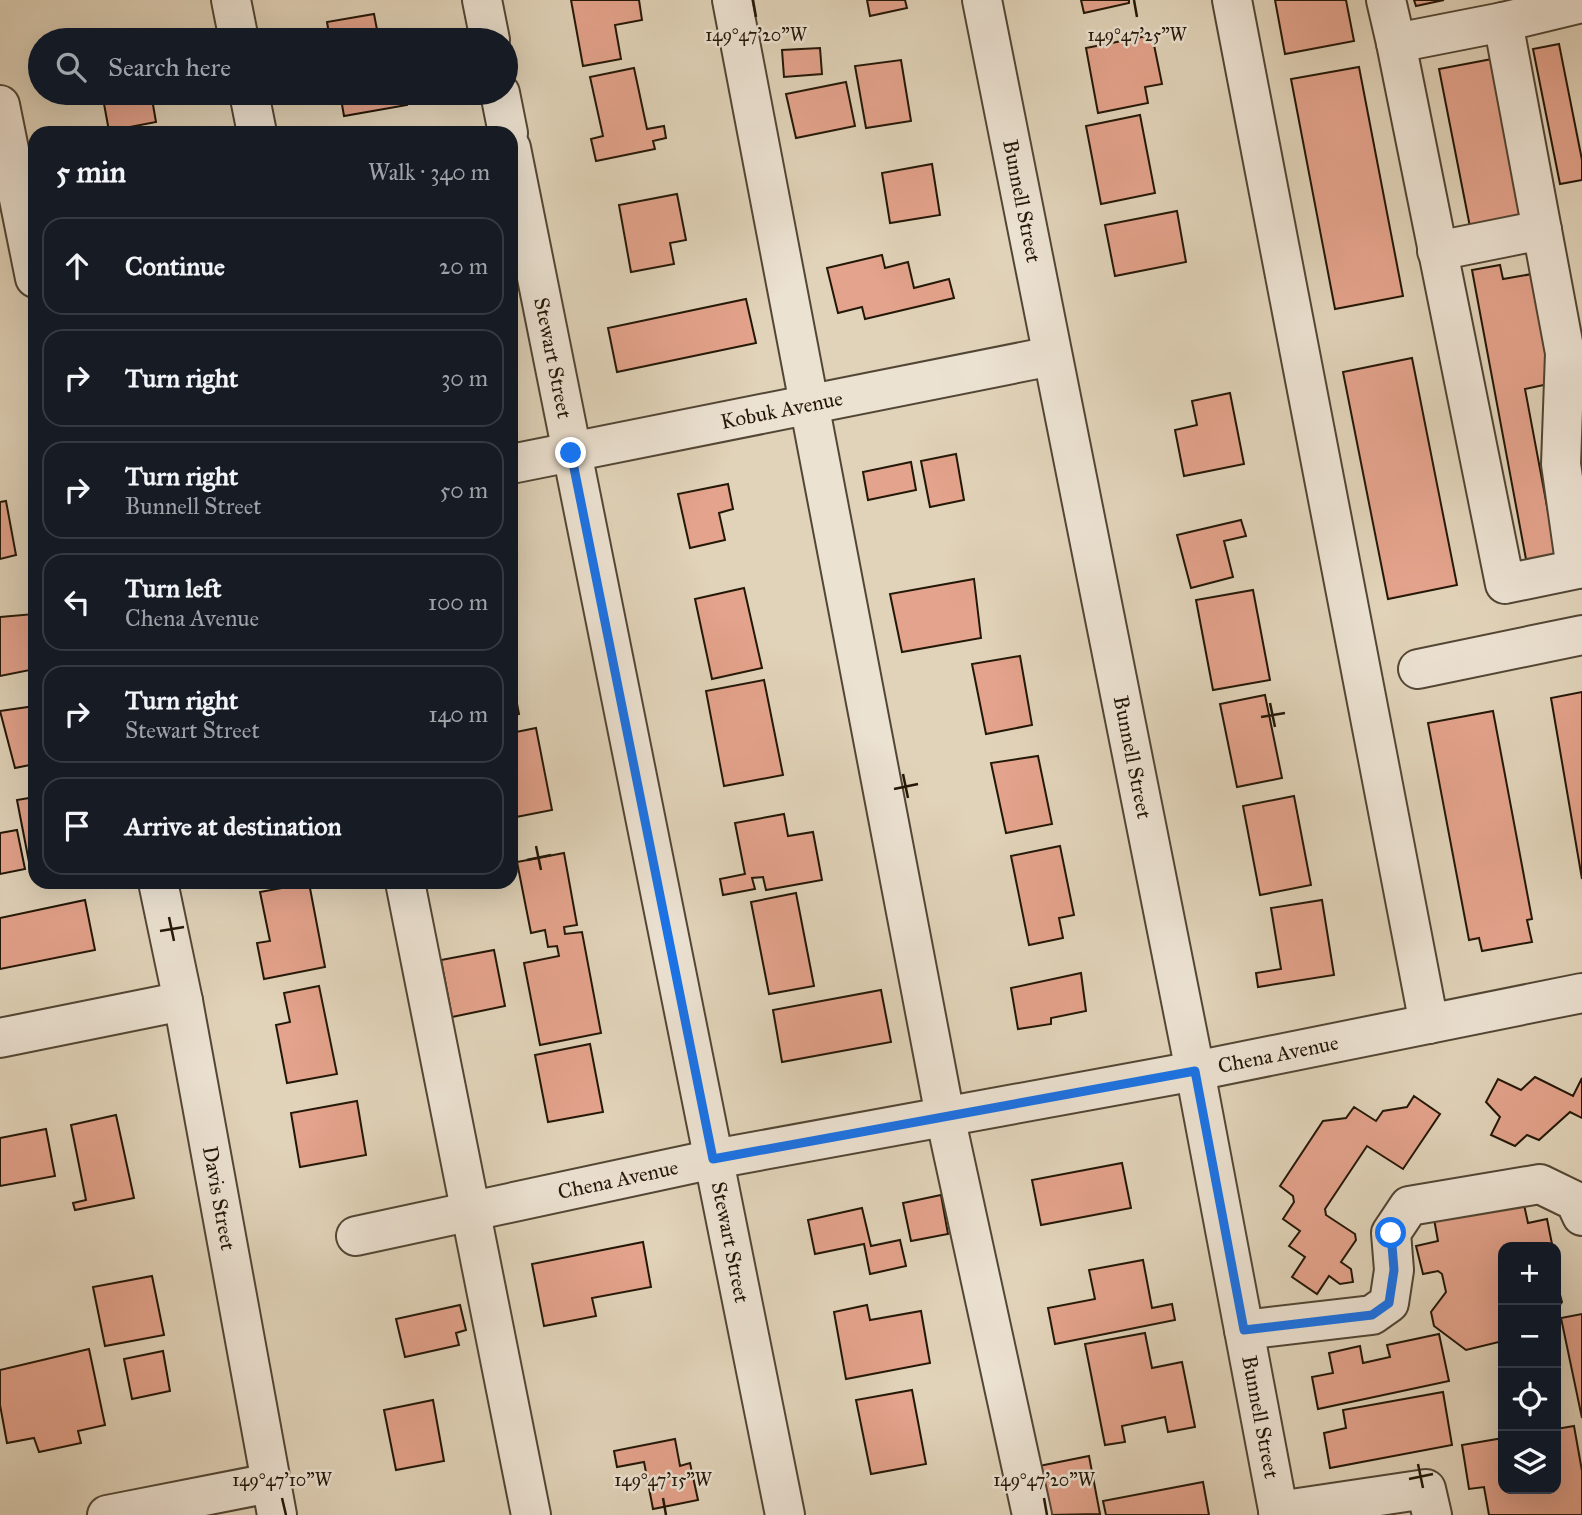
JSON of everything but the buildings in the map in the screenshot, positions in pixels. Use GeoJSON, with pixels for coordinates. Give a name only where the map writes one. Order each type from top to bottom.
{"type":"FeatureCollection","features":[{"type":"Feature","properties":{"kind":"street"},"geometry":{"type":"LineString","coordinates":[[231,0],[237,28]]}},
{"type":"Feature","properties":{"kind":"street"},"geometry":{"type":"LineString","coordinates":[[482,0],[488,28]]}},
{"type":"Feature","properties":{"kind":"street"},"geometry":{"type":"LineString","coordinates":[[732,0],[945,1116],[1032,1515]]}},
{"type":"Feature","properties":{"kind":"street","name":"Bunnell Street"},"geometry":{"type":"LineString","coordinates":[[982,0],[1195,1071],[1278,1513]]}},
{"type":"Feature","properties":{"kind":"street"},"geometry":{"type":"LineString","coordinates":[[1232,0],[1429,1024]]}},
{"type":"Feature","properties":{"kind":"street"},"geometry":{"type":"LineString","coordinates":[[1386,0],[1505,584],[1579,569],[1561,464],[1565,353],[1503,22]]}},
{"type":"Feature","properties":{"kind":"street"},"geometry":{"type":"LineString","coordinates":[[1396,43],[1582,3]]}},
{"type":"Feature","properties":{"kind":"street"},"geometry":{"type":"LineString","coordinates":[[0,105],[28,243]]}},
{"type":"Feature","properties":{"kind":"street"},"geometry":{"type":"LineString","coordinates":[[251,105],[256,126]]}},
{"type":"Feature","properties":{"kind":"street"},"geometry":{"type":"LineString","coordinates":[[502,105],[507,126]]}},
{"type":"Feature","properties":{"kind":"street","name":"Stewart Street"},"geometry":{"type":"LineString","coordinates":[[518,184],[785,1515]]}},
{"type":"Feature","properties":{"kind":"street"},"geometry":{"type":"LineString","coordinates":[[1437,251],[1542,230]]}},
{"type":"Feature","properties":{"kind":"street","name":"Kobuk Avenue"},"geometry":{"type":"LineString","coordinates":[[518,463],[1052,356]]}},
{"type":"Feature","properties":{"kind":"street"},"geometry":{"type":"LineString","coordinates":[[1418,669],[1582,635]]}},
{"type":"Feature","properties":{"kind":"street","name":"Davis Street"},"geometry":{"type":"LineString","coordinates":[[159,889],[183,1001],[273,1499]]}},
{"type":"Feature","properties":{"kind":"street"},"geometry":{"type":"LineString","coordinates":[[406,889],[531,1515]]}},
{"type":"Feature","properties":{"kind":"street","name":"Chena Avenue"},"geometry":{"type":"LineString","coordinates":[[356,1236],[713,1159],[1195,1071],[1582,993]]}},
{"type":"Feature","properties":{"kind":"street"},"geometry":{"type":"LineString","coordinates":[[0,1038],[183,1001]]}},
{"type":"Feature","properties":{"kind":"street"},"geometry":{"type":"LineString","coordinates":[[1244,1330],[1372,1315],[1389,1303],[1394,1270],[1391,1233],[1409,1206],[1540,1184],[1575,1200],[1582,1216]]}},
{"type":"Feature","properties":{"kind":"street"},"geometry":{"type":"LineString","coordinates":[[1278,1513],[1426,1489],[1432,1515]]}},
{"type":"Feature","properties":{"kind":"street"},"geometry":{"type":"LineString","coordinates":[[107,1515],[273,1499]]}},
{"type":"Feature","properties":{"kind":"route"},"geometry":{"type":"LineString","coordinates":[[571,453],[713,1159],[1195,1071],[1244,1330],[1372,1315],[1389,1303],[1394,1270],[1391,1233]]}}]}
